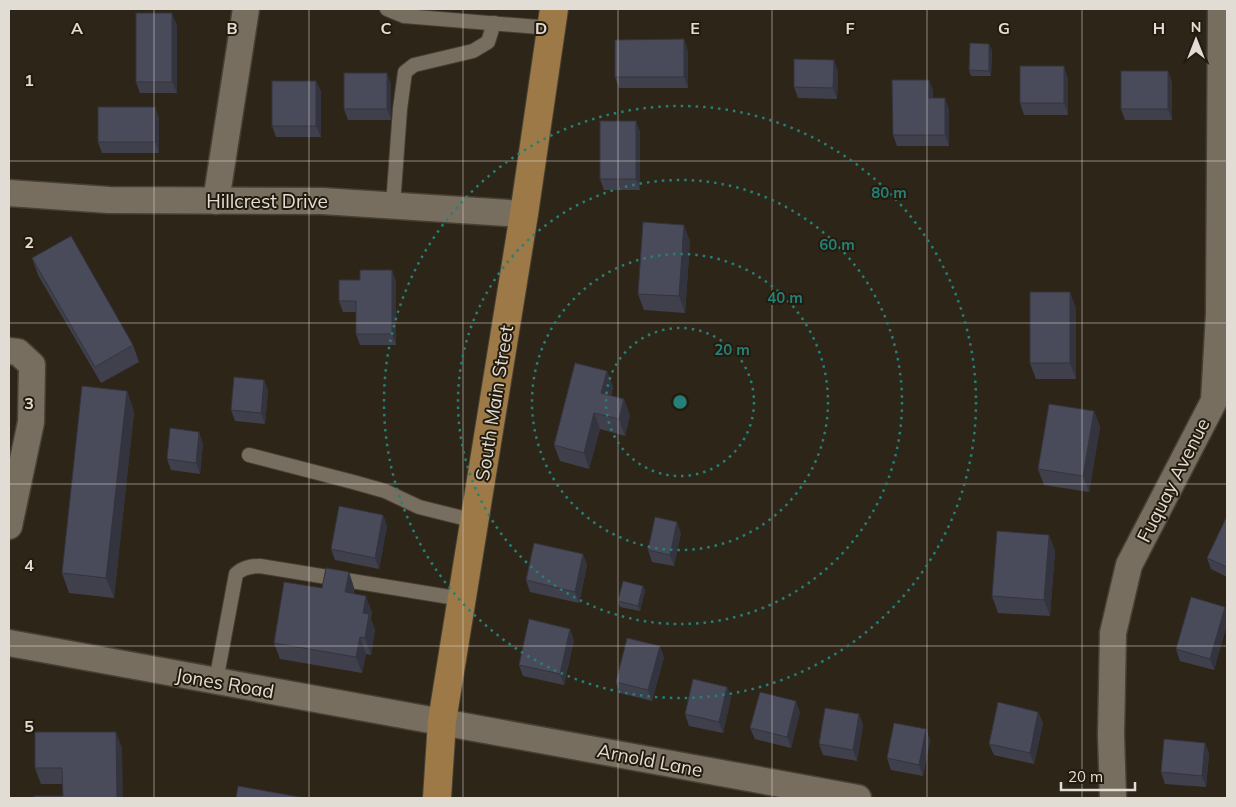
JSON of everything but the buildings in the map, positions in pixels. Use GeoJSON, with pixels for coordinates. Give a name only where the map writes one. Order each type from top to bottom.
{"type":"FeatureCollection","features":[{"type":"Feature","properties":{"kind":"main road","name":"South Main Street"},"geometry":{"type":"LineString","coordinates":[[437,798],[442,721],[524,214],[553,18]]}},
{"type":"Feature","properties":{"kind":"street"},"geometry":{"type":"LineString","coordinates":[[216,201],[246,9]]}},
{"type":"Feature","properties":{"kind":"street","name":"Fuquay Avenue"},"geometry":{"type":"LineString","coordinates":[[1113,798],[1111,735],[1113,633],[1129,565],[1214,401],[1219,314],[1221,9]]}},
{"type":"Feature","properties":{"kind":"street","name":"Hillcrest Drive"},"geometry":{"type":"LineString","coordinates":[[9,193],[109,200],[322,201],[524,214]]}},
{"type":"Feature","properties":{"kind":"street"},"geometry":{"type":"LineString","coordinates":[[9,351],[18,352],[32,365],[31,422],[9,526]]}},
{"type":"Feature","properties":{"kind":"street","name":"Jones Road"},"geometry":{"type":"LineString","coordinates":[[9,643],[442,721]]}},
{"type":"Feature","properties":{"kind":"street","name":"Arnold Lane"},"geometry":{"type":"LineString","coordinates":[[442,721],[858,798]]}},
{"type":"Feature","properties":{"kind":"lane"},"geometry":{"type":"LineString","coordinates":[[387,9],[404,16],[494,24],[553,18]]}},
{"type":"Feature","properties":{"kind":"lane"},"geometry":{"type":"LineString","coordinates":[[393,206],[400,108],[406,72],[414,64],[473,51],[488,42],[494,24]]}},
{"type":"Feature","properties":{"kind":"lane"},"geometry":{"type":"LineString","coordinates":[[249,455],[385,491],[419,507],[475,521]]}},
{"type":"Feature","properties":{"kind":"lane"},"geometry":{"type":"LineString","coordinates":[[216,681],[236,574],[241,569],[250,566],[260,566],[462,600]]}}]}
